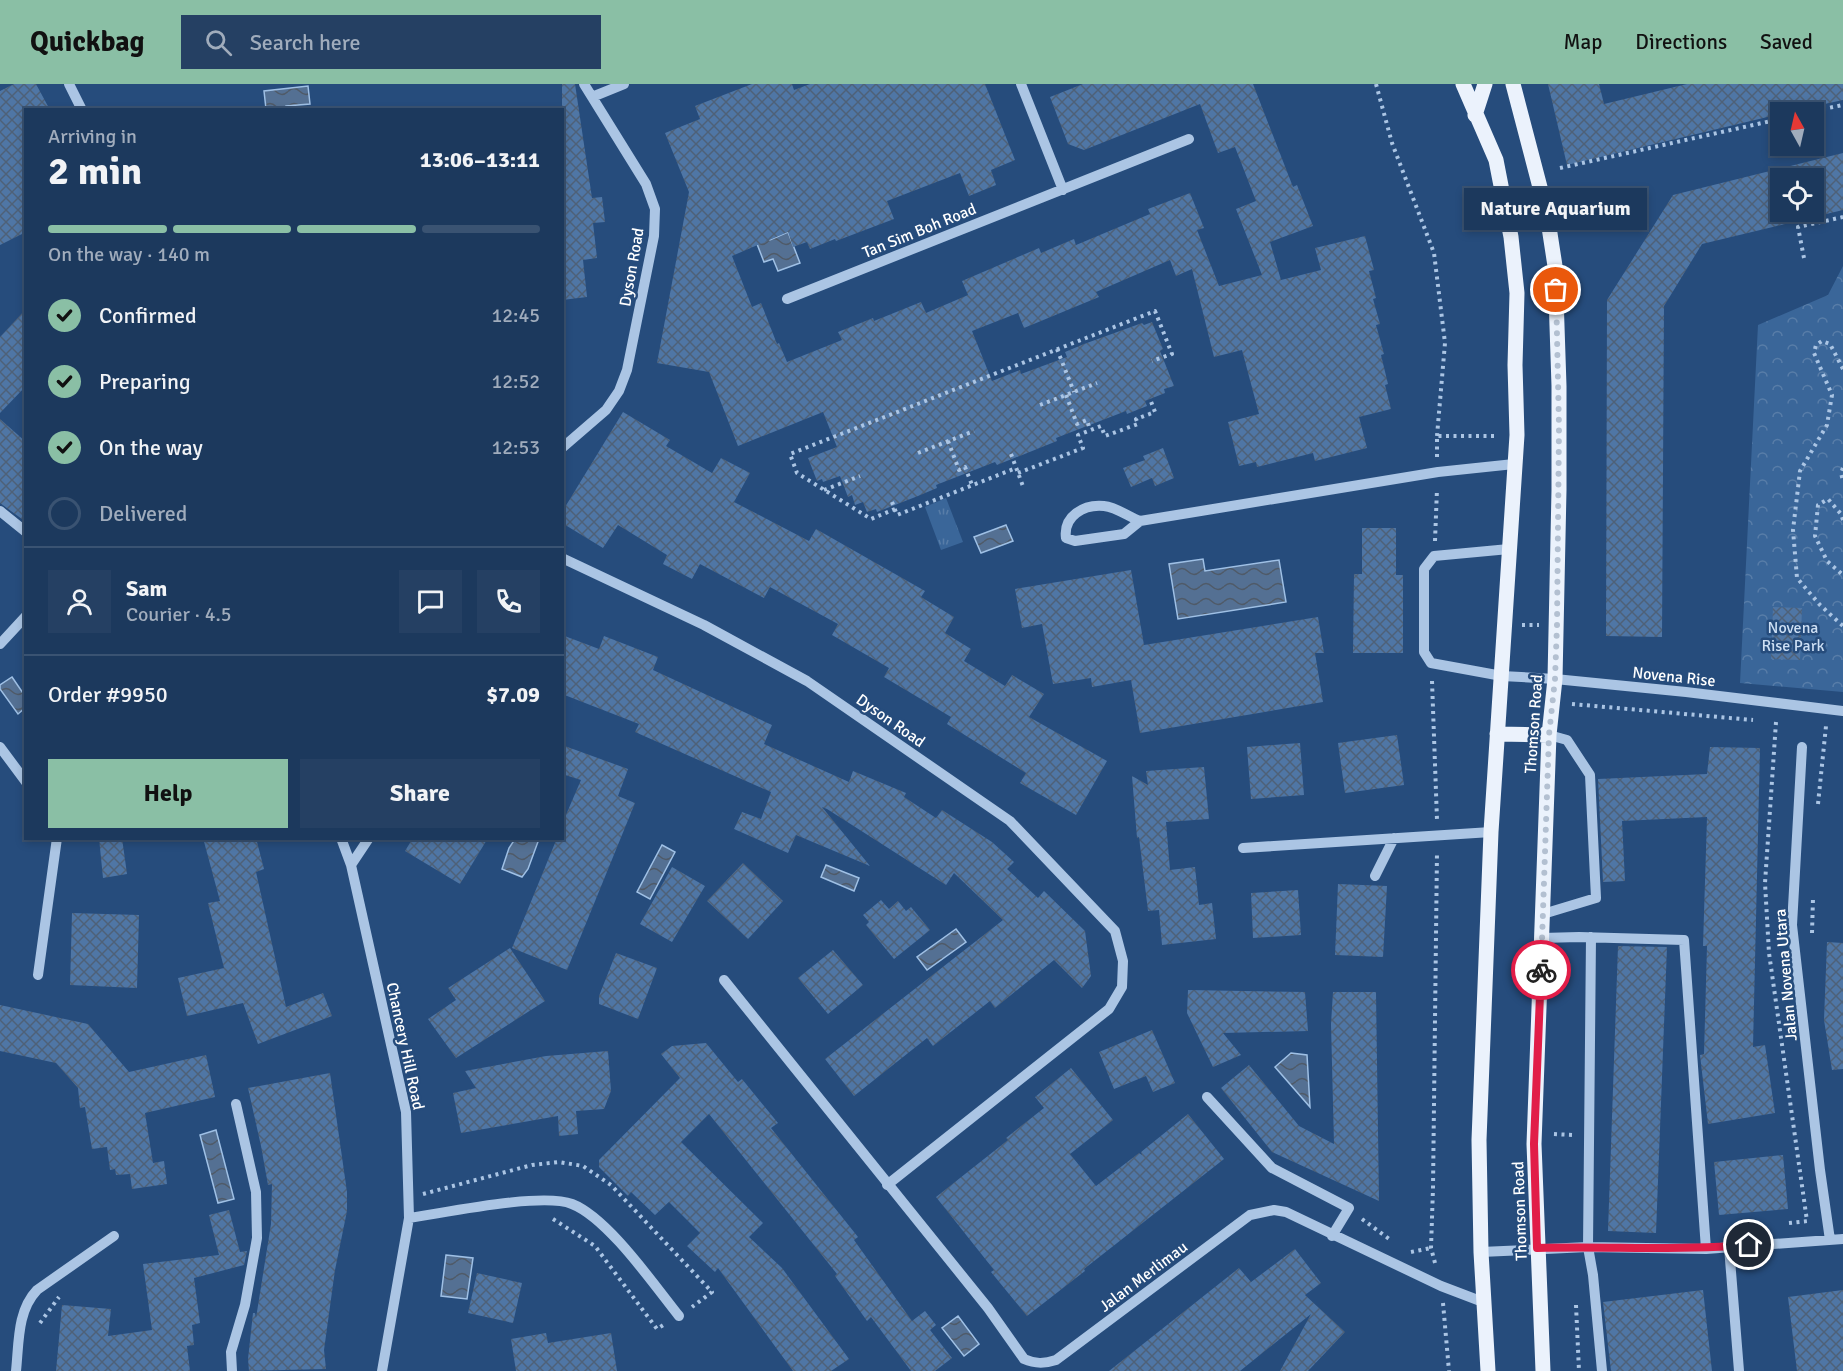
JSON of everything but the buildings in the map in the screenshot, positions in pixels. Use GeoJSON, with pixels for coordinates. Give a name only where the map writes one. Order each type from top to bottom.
{"type":"FeatureCollection","features":[{"type":"Feature","properties":{"kind":"main road","name":"Thomson Road"},"geometry":{"type":"LineString","coordinates":[[1463,84],[1496,160],[1510,237],[1517,293],[1515,365],[1517,435],[1491,832],[1479,1140],[1481,1252],[1488,1371]]}},
{"type":"Feature","properties":{"kind":"main road"},"geometry":{"type":"LineString","coordinates":[[1475,114],[1485,84]]}},
{"type":"Feature","properties":{"kind":"main road","name":"Thomson Road"},"geometry":{"type":"LineString","coordinates":[[1512,84],[1547,214],[1555,266],[1559,397],[1557,625],[1555,679],[1549,735],[1534,1144],[1544,1371]]}},
{"type":"Feature","properties":{"kind":"main road"},"geometry":{"type":"LineString","coordinates":[[1497,734],[1549,735]]}},
{"type":"Feature","properties":{"kind":"street"},"geometry":{"type":"LineString","coordinates":[[69,84],[81,108]]}},
{"type":"Feature","properties":{"kind":"street","name":"Dyson Road"},"geometry":{"type":"LineString","coordinates":[[564,446],[606,411],[619,391],[627,370],[654,236],[655,209],[646,184],[584,84]]}},
{"type":"Feature","properties":{"kind":"street"},"geometry":{"type":"LineString","coordinates":[[592,97],[624,84]]}},
{"type":"Feature","properties":{"kind":"street"},"geometry":{"type":"LineString","coordinates":[[1022,84],[1063,190]]}},
{"type":"Feature","properties":{"kind":"street","name":"Tan Sim Boh Road"},"geometry":{"type":"LineString","coordinates":[[787,299],[1189,140]]}},
{"type":"Feature","properties":{"kind":"street"},"geometry":{"type":"LineString","coordinates":[[1140,522],[1105,506],[1084,508],[1074,513],[1065,529],[1066,538],[1075,541],[1124,534],[1140,522],[1438,472],[1514,464]]}},
{"type":"Feature","properties":{"kind":"street"},"geometry":{"type":"LineString","coordinates":[[0,511],[24,530]]}},
{"type":"Feature","properties":{"kind":"street"},"geometry":{"type":"LineString","coordinates":[[1431,663],[1424,652],[1424,569],[1434,556],[1509,549]]}},
{"type":"Feature","properties":{"kind":"street","name":"Dyson Road"},"geometry":{"type":"LineString","coordinates":[[564,559],[704,625],[807,681],[1010,821],[1115,930],[1123,961],[1122,987],[1109,1009],[887,1185]]}},
{"type":"Feature","properties":{"kind":"street"},"geometry":{"type":"LineString","coordinates":[[0,644],[24,618]]}},
{"type":"Feature","properties":{"kind":"street","name":"Novena Rise"},"geometry":{"type":"LineString","coordinates":[[1431,663],[1502,676],[1686,692],[1843,711]]}},
{"type":"Feature","properties":{"kind":"street"},"geometry":{"type":"LineString","coordinates":[[1543,914],[1596,898],[1590,775],[1567,740],[1549,735]]}},
{"type":"Feature","properties":{"kind":"street"},"geometry":{"type":"LineString","coordinates":[[0,747],[24,779]]}},
{"type":"Feature","properties":{"kind":"street","name":"Jalan Novena Utara"},"geometry":{"type":"LineString","coordinates":[[1802,747],[1792,925],[1830,1240]]}},
{"type":"Feature","properties":{"kind":"street"},"geometry":{"type":"LineString","coordinates":[[1243,848],[1491,832]]}},
{"type":"Feature","properties":{"kind":"street"},"geometry":{"type":"LineString","coordinates":[[1375,876],[1394,838]]}},
{"type":"Feature","properties":{"kind":"street"},"geometry":{"type":"LineString","coordinates":[[38,975],[57,840]]}},
{"type":"Feature","properties":{"kind":"street","name":"Chancery Hill Road"},"geometry":{"type":"LineString","coordinates":[[342,840],[351,865],[406,1112],[409,1218],[382,1371]]}},
{"type":"Feature","properties":{"kind":"street"},"geometry":{"type":"LineString","coordinates":[[351,865],[368,840]]}},
{"type":"Feature","properties":{"kind":"street"},"geometry":{"type":"LineString","coordinates":[[1542,938],[1684,940],[1706,1249]]}},
{"type":"Feature","properties":{"kind":"street"},"geometry":{"type":"LineString","coordinates":[[1591,938],[1588,1247],[1593,1275],[1602,1371]]}},
{"type":"Feature","properties":{"kind":"street","name":"Jalan Merlimau"},"geometry":{"type":"LineString","coordinates":[[724,980],[988,1308],[1024,1359],[1040,1364],[1056,1360],[1250,1215],[1274,1210],[1286,1212],[1332,1236],[1483,1302]]}},
{"type":"Feature","properties":{"kind":"street"},"geometry":{"type":"LineString","coordinates":[[1207,1097],[1272,1168],[1348,1208],[1332,1236]]}},
{"type":"Feature","properties":{"kind":"street"},"geometry":{"type":"LineString","coordinates":[[232,1371],[231,1352],[245,1305],[257,1238],[256,1192],[236,1104]]}},
{"type":"Feature","properties":{"kind":"street"},"geometry":{"type":"LineString","coordinates":[[409,1218],[527,1201],[555,1200],[573,1204],[601,1223],[628,1252],[678,1316]]}},
{"type":"Feature","properties":{"kind":"street"},"geometry":{"type":"LineString","coordinates":[[16,1371],[22,1314],[28,1300],[37,1290],[114,1236]]}},
{"type":"Feature","properties":{"kind":"street"},"geometry":{"type":"LineString","coordinates":[[1481,1252],[1588,1247],[1706,1249],[1843,1239]]}},
{"type":"Feature","properties":{"kind":"street"},"geometry":{"type":"LineString","coordinates":[[1729,1247],[1738,1371]]}},
{"type":"Feature","properties":{"kind":"path"},"geometry":{"type":"LineString","coordinates":[[1376,84],[1392,143],[1434,253],[1445,343],[1437,436],[1438,472],[1434,556]]}},
{"type":"Feature","properties":{"kind":"path"},"geometry":{"type":"LineString","coordinates":[[1824,109],[1843,105]]}},
{"type":"Feature","properties":{"kind":"path"},"geometry":{"type":"LineString","coordinates":[[1560,168],[1770,121]]}},
{"type":"Feature","properties":{"kind":"path"},"geometry":{"type":"LineString","coordinates":[[1804,258],[1798,227],[1843,217]]}},
{"type":"Feature","properties":{"kind":"path"},"geometry":{"type":"LineString","coordinates":[[895,509],[872,519],[797,473],[790,454],[1155,311],[1172,354],[1152,361]]}},
{"type":"Feature","properties":{"kind":"path"},"geometry":{"type":"LineString","coordinates":[[1843,369],[1830,344],[1822,341],[1816,345],[1814,353],[1832,395],[1827,425],[1800,471],[1793,530],[1797,579],[1843,626]]}},
{"type":"Feature","properties":{"kind":"path"},"geometry":{"type":"LineString","coordinates":[[1057,349],[1074,392]]}},
{"type":"Feature","properties":{"kind":"path"},"geometry":{"type":"LineString","coordinates":[[1040,405],[1097,383]]}},
{"type":"Feature","properties":{"kind":"path"},"geometry":{"type":"LineString","coordinates":[[1066,395],[1077,424],[1087,420],[1090,430]]}},
{"type":"Feature","properties":{"kind":"path"},"geometry":{"type":"LineString","coordinates":[[892,502],[897,515],[972,485],[1083,448],[1078,435],[1101,426],[1105,436],[1138,424],[1136,419],[1155,412],[1150,399]]}},
{"type":"Feature","properties":{"kind":"path"},"geometry":{"type":"LineString","coordinates":[[918,453],[974,431]]}},
{"type":"Feature","properties":{"kind":"path"},"geometry":{"type":"LineString","coordinates":[[1437,436],[1517,435]]}},
{"type":"Feature","properties":{"kind":"path"},"geometry":{"type":"LineString","coordinates":[[948,441],[959,470],[965,467],[972,485]]}},
{"type":"Feature","properties":{"kind":"path"},"geometry":{"type":"LineString","coordinates":[[1011,454],[1024,489]]}},
{"type":"Feature","properties":{"kind":"path"},"geometry":{"type":"LineString","coordinates":[[1843,468],[1841,473],[1843,481]]}},
{"type":"Feature","properties":{"kind":"path"},"geometry":{"type":"LineString","coordinates":[[824,490],[860,476]]}},
{"type":"Feature","properties":{"kind":"path"},"geometry":{"type":"LineString","coordinates":[[1843,520],[1841,514],[1828,500],[1818,505],[1815,536],[1827,561],[1843,575]]}},
{"type":"Feature","properties":{"kind":"path"},"geometry":{"type":"LineString","coordinates":[[1505,626],[1557,625]]}},
{"type":"Feature","properties":{"kind":"path"},"geometry":{"type":"LineString","coordinates":[[1431,663],[1437,835],[1433,1188]]}},
{"type":"Feature","properties":{"kind":"path"},"geometry":{"type":"LineString","coordinates":[[1568,704],[1753,720]]}},
{"type":"Feature","properties":{"kind":"path"},"geometry":{"type":"LineString","coordinates":[[1809,708],[1806,724],[1835,727]]}},
{"type":"Feature","properties":{"kind":"path"},"geometry":{"type":"LineString","coordinates":[[1765,721],[1786,723]]}},
{"type":"Feature","properties":{"kind":"path"},"geometry":{"type":"LineString","coordinates":[[1818,808],[1826,726]]}},
{"type":"Feature","properties":{"kind":"path"},"geometry":{"type":"LineString","coordinates":[[1812,940],[1813,897]]}},
{"type":"Feature","properties":{"kind":"path"},"geometry":{"type":"LineString","coordinates":[[1348,1208],[1395,1244]]}},
{"type":"Feature","properties":{"kind":"path"},"geometry":{"type":"LineString","coordinates":[[543,1218],[553,1219],[595,1246],[657,1329],[678,1316]]}},
{"type":"Feature","properties":{"kind":"path"},"geometry":{"type":"LineString","coordinates":[[1405,1251],[1415,1253],[1431,1248]]}},
{"type":"Feature","properties":{"kind":"path"},"geometry":{"type":"LineString","coordinates":[[39,1333],[40,1323],[59,1297]]}},
{"type":"Feature","properties":{"kind":"green space","name":"Novena Rise Park"},"geometry":{"type":"Polygon","coordinates":[[[1843,266],[1843,692],[1740,683],[1758,325],[1828,295],[1843,266]]]}},
{"type":"Feature","properties":{"kind":"green space"},"geometry":{"type":"Polygon","coordinates":[[[946,498],[963,542],[941,550],[925,507],[946,498]]]}},
{"type":"Feature","properties":{"kind":"water"},"geometry":{"type":"Polygon","coordinates":[[[308,86],[310,104],[286,106],[286,108],[266,108],[264,91],[308,86]]]}},
{"type":"Feature","properties":{"kind":"water"},"geometry":{"type":"Polygon","coordinates":[[[752,231],[770,240],[788,232],[800,263],[778,271],[773,259],[764,262],[752,231]]]}},
{"type":"Feature","properties":{"kind":"water"},"geometry":{"type":"Polygon","coordinates":[[[1006,525],[1013,541],[981,553],[974,537],[1006,525]]]}},
{"type":"Feature","properties":{"kind":"water"},"geometry":{"type":"Polygon","coordinates":[[[1203,559],[1205,571],[1279,560],[1286,602],[1178,619],[1169,564],[1203,559]]]}},
{"type":"Feature","properties":{"kind":"water"},"geometry":{"type":"Polygon","coordinates":[[[12,677],[24,695],[24,709],[18,714],[0,689],[0,685],[12,677]]]}},
{"type":"Feature","properties":{"kind":"water"},"geometry":{"type":"Polygon","coordinates":[[[514,840],[539,840],[528,869],[522,877],[502,869],[514,840]]]}},
{"type":"Feature","properties":{"kind":"water"},"geometry":{"type":"Polygon","coordinates":[[[662,845],[675,852],[650,899],[637,892],[662,845]]]}},
{"type":"Feature","properties":{"kind":"water"},"geometry":{"type":"Polygon","coordinates":[[[826,865],[859,878],[854,891],[821,877],[826,865]]]}},
{"type":"Feature","properties":{"kind":"water"},"geometry":{"type":"Polygon","coordinates":[[[956,929],[966,942],[927,970],[917,957],[956,929]]]}},
{"type":"Feature","properties":{"kind":"water"},"geometry":{"type":"Polygon","coordinates":[[[1291,1053],[1307,1055],[1310,1107],[1275,1067],[1291,1053]]]}},
{"type":"Feature","properties":{"kind":"water"},"geometry":{"type":"Polygon","coordinates":[[[216,1130],[234,1199],[218,1203],[200,1135],[216,1130]]]}},
{"type":"Feature","properties":{"kind":"water"},"geometry":{"type":"Polygon","coordinates":[[[446,1255],[473,1258],[467,1299],[441,1296],[446,1255]]]}},
{"type":"Feature","properties":{"kind":"water"},"geometry":{"type":"Polygon","coordinates":[[[958,1316],[979,1344],[964,1356],[942,1328],[958,1316]]]}},
{"type":"Feature","properties":{"kind":"way so far"},"geometry":{"type":"LineString","coordinates":[[1541,970],[1549,735],[1555,679],[1557,625],[1559,386],[1556,290]]}},
{"type":"Feature","properties":{"kind":"place","name":"Nature Aquarium"},"geometry":{"type":"Point","coordinates":[1556,290]}},
{"type":"Feature","properties":{"kind":"route"},"geometry":{"type":"LineString","coordinates":[[1541,970],[1534,1144],[1537,1248],[1706,1249],[1749,1245]]}}]}
